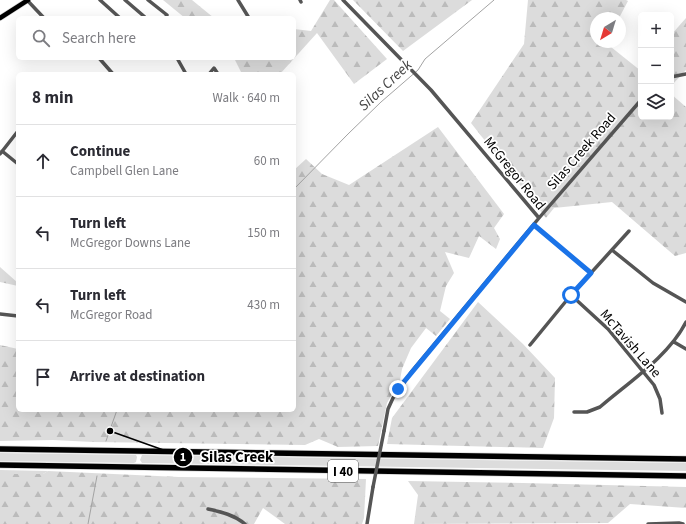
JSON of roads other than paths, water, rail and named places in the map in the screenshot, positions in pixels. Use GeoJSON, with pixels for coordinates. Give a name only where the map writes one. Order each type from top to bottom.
{"type":"FeatureCollection","features":[{"type":"Feature","properties":{"kind":"highway","name":"I 40"},"geometry":{"type":"LineString","coordinates":[[0,449],[686,459]]}},
{"type":"Feature","properties":{"kind":"highway","name":"I 40"},"geometry":{"type":"LineString","coordinates":[[0,465],[686,476]]}},
{"type":"Feature","properties":{"kind":"main road"},"geometry":{"type":"LineString","coordinates":[[0,18],[27,0]]}},
{"type":"Feature","properties":{"kind":"street"},"geometry":{"type":"LineString","coordinates":[[27,0],[42,16]]}},
{"type":"Feature","properties":{"kind":"street"},"geometry":{"type":"LineString","coordinates":[[100,0],[118,16]]}},
{"type":"Feature","properties":{"kind":"street"},"geometry":{"type":"LineString","coordinates":[[148,0],[166,16]]}},
{"type":"Feature","properties":{"kind":"street"},"geometry":{"type":"LineString","coordinates":[[238,0],[248,16]]}},
{"type":"Feature","properties":{"kind":"street","name":"McGregor Road"},"geometry":{"type":"LineString","coordinates":[[343,0],[431,90],[539,218],[398,389],[388,409],[367,524]]}},
{"type":"Feature","properties":{"kind":"street"},"geometry":{"type":"LineString","coordinates":[[127,1],[144,16]]}},
{"type":"Feature","properties":{"kind":"street"},"geometry":{"type":"LineString","coordinates":[[101,60],[112,72]]}},
{"type":"Feature","properties":{"kind":"street"},"geometry":{"type":"LineString","coordinates":[[178,60],[185,72]]}},
{"type":"Feature","properties":{"kind":"street"},"geometry":{"type":"LineString","coordinates":[[211,72],[214,68],[217,72]]}},
{"type":"Feature","properties":{"kind":"street"},"geometry":{"type":"LineString","coordinates":[[674,76],[686,74]]}},
{"type":"Feature","properties":{"kind":"street","name":"Silas Creek Road"},"geometry":{"type":"LineString","coordinates":[[539,218],[638,103]]}},
{"type":"Feature","properties":{"kind":"street"},"geometry":{"type":"LineString","coordinates":[[16,133],[1,152],[16,163]]}},
{"type":"Feature","properties":{"kind":"street"},"geometry":{"type":"LineString","coordinates":[[534,225],[591,273]]}},
{"type":"Feature","properties":{"kind":"street"},"geometry":{"type":"LineString","coordinates":[[530,345],[571,295],[629,231]]}},
{"type":"Feature","properties":{"kind":"street"},"geometry":{"type":"LineString","coordinates":[[612,250],[653,283],[686,302]]}},
{"type":"Feature","properties":{"kind":"street","name":"McTavish Lane"},"geometry":{"type":"LineString","coordinates":[[571,295],[608,329],[654,385],[660,399],[662,413]]}},
{"type":"Feature","properties":{"kind":"street"},"geometry":{"type":"LineString","coordinates":[[0,314],[16,316]]}},
{"type":"Feature","properties":{"kind":"street"},"geometry":{"type":"LineString","coordinates":[[574,412],[587,412],[600,407],[668,349],[686,322]]}},
{"type":"Feature","properties":{"kind":"street"},"geometry":{"type":"LineString","coordinates":[[674,342],[686,349]]}},
{"type":"Feature","properties":{"kind":"street"},"geometry":{"type":"LineString","coordinates":[[208,509],[227,513],[245,524]]}},
{"type":"Feature","properties":{"kind":"street"},"geometry":{"type":"LineString","coordinates":[[648,524],[683,524]]}},
{"type":"Feature","properties":{"kind":"waterway","name":"Silas Creek"},"geometry":{"type":"LineString","coordinates":[[296,187],[381,102],[418,70],[425,59],[494,0]]}},
{"type":"Feature","properties":{"kind":"waterway","name":"Silas Creek"},"geometry":{"type":"LineString","coordinates":[[106,441],[116,412]]}},
{"type":"Feature","properties":{"kind":"waterway","name":"Silas Creek"},"geometry":{"type":"LineString","coordinates":[[88,524],[97,476]]}},
{"type":"Feature","properties":{"kind":"place","name":"Silas Creek"},"geometry":{"type":"Point","coordinates":[110,431]}}]}
